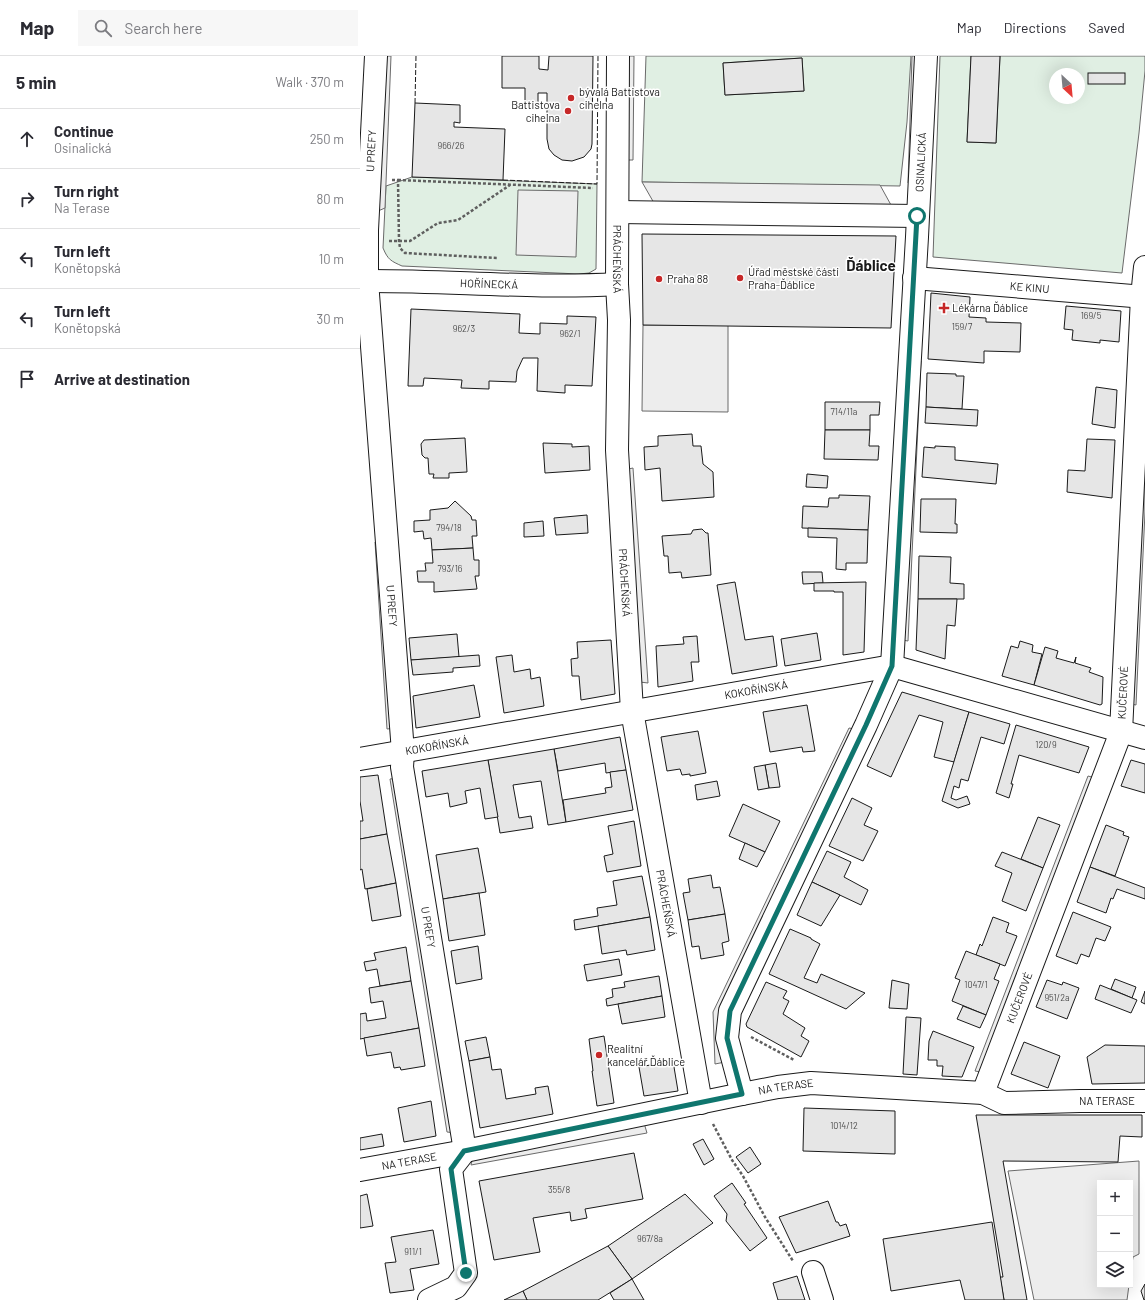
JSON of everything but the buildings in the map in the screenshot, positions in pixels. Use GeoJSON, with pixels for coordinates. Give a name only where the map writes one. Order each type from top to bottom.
{"type":"FeatureCollection","features":[{"type":"Feature","properties":{"kind":"street","name":"U PREFY"},"geometry":{"type":"LineString","coordinates":[[376,56],[368,240],[364,280],[403,752],[402,767],[464,1151]]}},
{"type":"Feature","properties":{"kind":"street","name":"PRÁCHEŇSKÁ"},"geometry":{"type":"LineString","coordinates":[[618,56],[617,284],[619,336],[617,450],[632,711],[701,1103]]}},
{"type":"Feature","properties":{"kind":"street","name":"OSINALICKÁ"},"geometry":{"type":"LineString","coordinates":[[742,1094],[727,1038],[730,1011],[892,666],[926,56]]}},
{"type":"Feature","properties":{"kind":"street"},"geometry":{"type":"LineString","coordinates":[[618,212],[917,216]]}},
{"type":"Feature","properties":{"kind":"street","name":"KUČEROVÉ"},"geometry":{"type":"LineString","coordinates":[[983,1093],[1121,732],[1145,267]]}},
{"type":"Feature","properties":{"kind":"street","name":"KE KINU"},"geometry":{"type":"LineString","coordinates":[[914,278],[1144,297]]}},
{"type":"Feature","properties":{"kind":"street","name":"HOŘÍNECKÁ"},"geometry":{"type":"LineString","coordinates":[[364,280],[574,287],[617,284]]}},
{"type":"Feature","properties":{"kind":"street","name":"KOKOŘÍNSKÁ"},"geometry":{"type":"LineString","coordinates":[[360,759],[892,666],[1145,738]]}},
{"type":"Feature","properties":{"kind":"street","name":"NA TERASE"},"geometry":{"type":"LineString","coordinates":[[360,1170],[464,1151],[778,1087],[810,1083],[983,1093],[1004,1104],[1080,1101],[1145,1101]]}},
{"type":"Feature","properties":{"kind":"street"},"geometry":{"type":"LineString","coordinates":[[429,1300],[456,1287],[466,1273],[451,1169],[464,1151]]}},
{"type":"Feature","properties":{"kind":"street"},"geometry":{"type":"LineString","coordinates":[[813,1272],[822,1300]]}},
{"type":"Feature","properties":{"kind":"path"},"geometry":{"type":"LineString","coordinates":[[370,178],[600,189]]}},
{"type":"Feature","properties":{"kind":"path"},"geometry":{"type":"LineString","coordinates":[[398,180],[399,241],[400,248],[405,253],[499,258]]}},
{"type":"Feature","properties":{"kind":"path"},"geometry":{"type":"LineString","coordinates":[[368,240],[410,241],[438,223],[458,220],[511,185]]}},
{"type":"Feature","properties":{"kind":"path"},"geometry":{"type":"LineString","coordinates":[[746,1035],[800,1063]]}},
{"type":"Feature","properties":{"kind":"path"},"geometry":{"type":"LineString","coordinates":[[701,1103],[765,1217],[795,1264],[813,1272]]}},
{"type":"Feature","properties":{"kind":"path"},"geometry":{"type":"LineString","coordinates":[[706,1125],[720,1122]]}},
{"type":"Feature","properties":{"kind":"green space"},"geometry":{"type":"Polygon","coordinates":[[[646,56],[911,56],[907,122],[900,186],[642,182],[646,56]],[[802,58],[723,63],[725,95],[804,91],[802,58]]]}},
{"type":"Feature","properties":{"kind":"green space"},"geometry":{"type":"Polygon","coordinates":[[[940,56],[971,56],[967,142],[996,143],[1000,56],[1145,56],[1139,133],[1122,273],[933,257],[940,56]]]}},
{"type":"Feature","properties":{"kind":"green space"},"geometry":{"type":"Polygon","coordinates":[[[412,177],[597,184],[596,269],[589,273],[579,274],[402,266],[395,263],[388,258],[383,248],[386,186],[412,177]]]}},
{"type":"Feature","properties":{"kind":"shaded area"},"geometry":{"type":"Polygon","coordinates":[[[381,56],[391,56],[385,208],[378,211],[381,56]]]}},
{"type":"Feature","properties":{"kind":"shaded area"},"geometry":{"type":"Polygon","coordinates":[[[624,56],[634,56],[633,160],[624,160],[624,56]]]}},
{"type":"Feature","properties":{"kind":"shaded area"},"geometry":{"type":"Polygon","coordinates":[[[912,56],[922,56],[915,184],[908,183],[912,56]]]}},
{"type":"Feature","properties":{"kind":"shaded area"},"geometry":{"type":"Polygon","coordinates":[[[642,182],[880,185],[891,205],[654,203],[642,182]]]}},
{"type":"Feature","properties":{"kind":"shaded area"},"geometry":{"type":"Polygon","coordinates":[[[518,190],[578,191],[576,257],[516,255],[518,190]]]}},
{"type":"Feature","properties":{"kind":"shaded area"},"geometry":{"type":"Polygon","coordinates":[[[1145,324],[1145,512],[1136,705],[1126,703],[1145,324]]]}},
{"type":"Feature","properties":{"kind":"shaded area"},"geometry":{"type":"Polygon","coordinates":[[[643,325],[728,325],[728,412],[642,411],[643,325]]]}},
{"type":"Feature","properties":{"kind":"shaded area"},"geometry":{"type":"Polygon","coordinates":[[[913,361],[921,361],[908,641],[902,640],[913,361]]]}},
{"type":"Feature","properties":{"kind":"shaded area"},"geometry":{"type":"Polygon","coordinates":[[[633,468],[648,683],[640,682],[624,470],[633,468]]]}},
{"type":"Feature","properties":{"kind":"shaded area"},"geometry":{"type":"Polygon","coordinates":[[[375,542],[382,543],[396,728],[387,729],[375,542]]]}},
{"type":"Feature","properties":{"kind":"shaded area"},"geometry":{"type":"Polygon","coordinates":[[[849,728],[860,730],[724,1010],[725,1062],[715,1064],[713,1012],[849,728]]]}},
{"type":"Feature","properties":{"kind":"shaded area"},"geometry":{"type":"Polygon","coordinates":[[[1088,776],[1099,779],[987,1073],[975,1071],[1088,776]]]}},
{"type":"Feature","properties":{"kind":"shaded area"},"geometry":{"type":"Polygon","coordinates":[[[399,778],[456,1133],[447,1132],[390,779],[399,778]]]}},
{"type":"Feature","properties":{"kind":"shaded area"},"geometry":{"type":"Polygon","coordinates":[[[644,1123],[647,1133],[471,1165],[473,1156],[644,1123]]]}},
{"type":"Feature","properties":{"kind":"shaded area"},"geometry":{"type":"Polygon","coordinates":[[[1139,1161],[1139,1254],[1133,1257],[1133,1180],[1097,1180],[1097,1288],[1129,1288],[1127,1300],[1034,1300],[1008,1171],[1139,1161]]]}},
{"type":"Feature","properties":{"kind":"fence"},"geometry":{"type":"LineString","coordinates":[[415,103],[416,56]]}},
{"type":"Feature","properties":{"kind":"fence"},"geometry":{"type":"LineString","coordinates":[[503,180],[597,184],[598,56]]}},
{"type":"Feature","properties":{"kind":"place","name":"bývalá Battistova cihelna"},"geometry":{"type":"Point","coordinates":[571,98]}},
{"type":"Feature","properties":{"kind":"place","name":"Battistova cihelna"},"geometry":{"type":"Point","coordinates":[568,111]}},
{"type":"Feature","properties":{"kind":"place","name":"Úřad městské části Praha-Ďáblice"},"geometry":{"type":"Point","coordinates":[740,278]}},
{"type":"Feature","properties":{"kind":"place","name":"Praha 88"},"geometry":{"type":"Point","coordinates":[659,279]}},
{"type":"Feature","properties":{"kind":"place","name":"Lékárna Ďáblice"},"geometry":{"type":"Point","coordinates":[944,308]}},
{"type":"Feature","properties":{"kind":"place","name":"Realitní kancelář Ďáblice"},"geometry":{"type":"Point","coordinates":[599,1055]}},
{"type":"Feature","properties":{"kind":"district","name":"Ďáblice"},"geometry":{"type":"Point","coordinates":[871,266]}},
{"type":"Feature","properties":{"kind":"route"},"geometry":{"type":"LineString","coordinates":[[466,1273],[451,1169],[464,1151],[742,1094],[727,1038],[730,1011],[866,725],[892,666],[917,216]]}}]}
